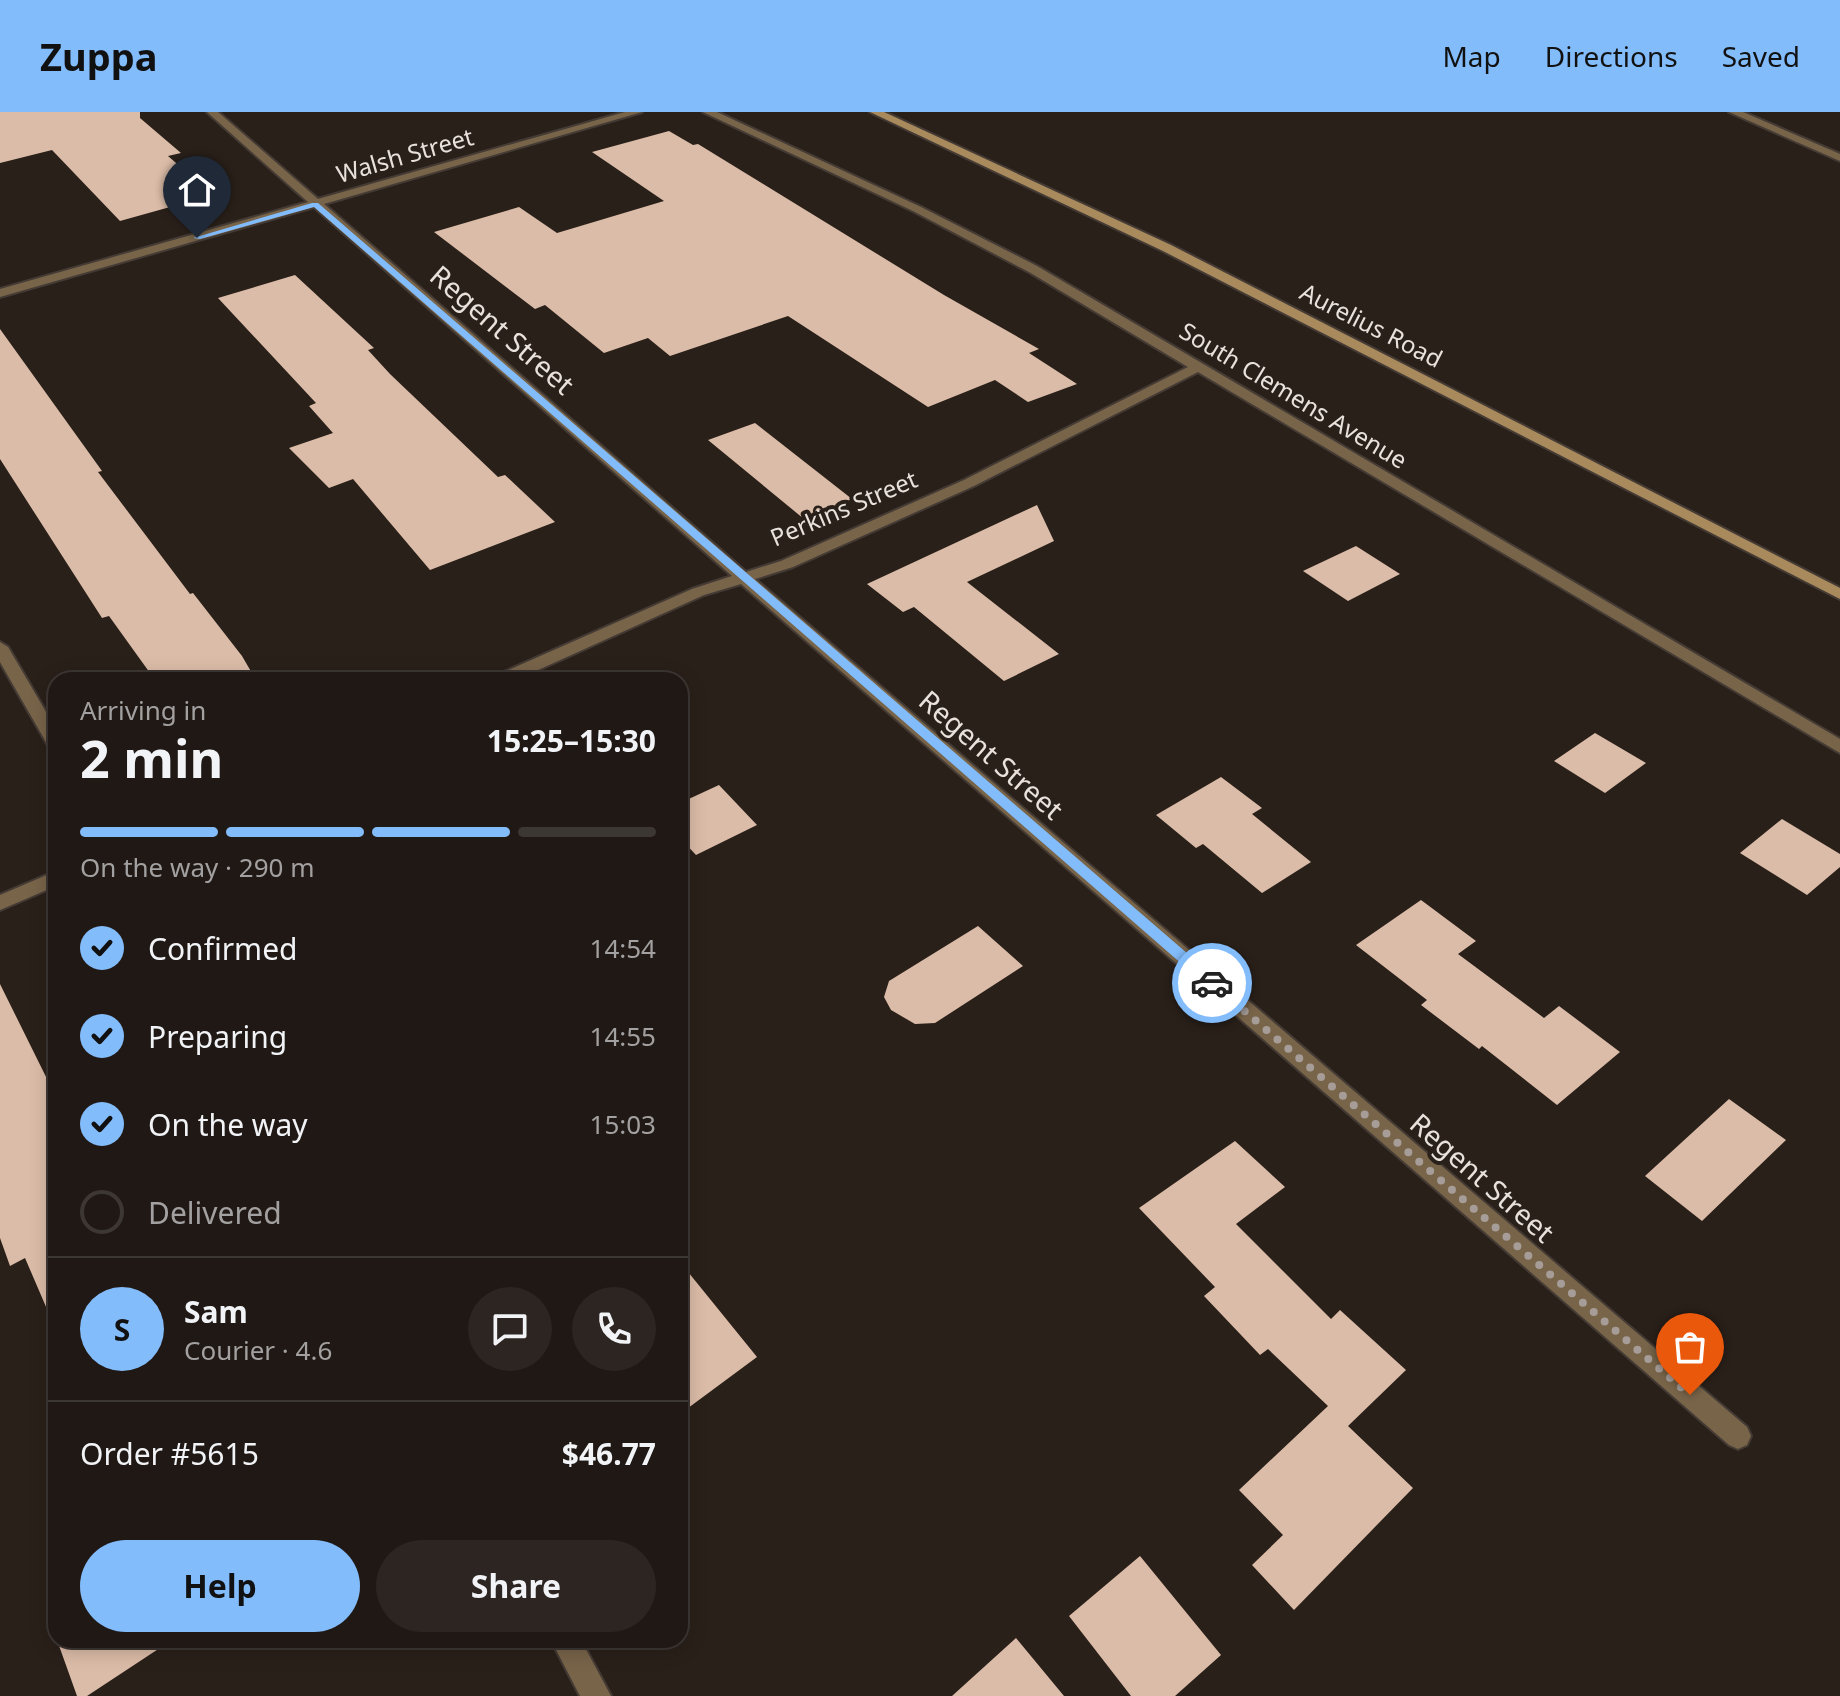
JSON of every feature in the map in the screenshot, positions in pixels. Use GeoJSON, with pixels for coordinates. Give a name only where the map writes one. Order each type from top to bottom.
{"type":"FeatureCollection","features":[{"type":"Feature","properties":{"kind":"street","name":"Regent Street"},"geometry":{"type":"LineString","coordinates":[[212,112],[743,577],[1738,1436]]}},
{"type":"Feature","properties":{"kind":"street","name":"Walsh Street"},"geometry":{"type":"LineString","coordinates":[[0,293],[637,112]]}},
{"type":"Feature","properties":{"kind":"street","name":"South Clemens Avenue"},"geometry":{"type":"LineString","coordinates":[[708,112],[917,209],[1033,269],[1840,747]]}},
{"type":"Feature","properties":{"kind":"street","name":"Aurelius Road"},"geometry":{"type":"LineString","coordinates":[[875,112],[1167,248],[1840,594]]}},
{"type":"Feature","properties":{"kind":"street"},"geometry":{"type":"LineString","coordinates":[[1734,112],[1840,158]]}},
{"type":"Feature","properties":{"kind":"street","name":"Perkins Street"},"geometry":{"type":"LineString","coordinates":[[519,672],[698,592],[787,564],[969,483],[1200,366]]}},
{"type":"Feature","properties":{"kind":"street"},"geometry":{"type":"LineString","coordinates":[[0,647],[48,731]]}},
{"type":"Feature","properties":{"kind":"street"},"geometry":{"type":"LineString","coordinates":[[0,903],[48,882]]}},
{"type":"Feature","properties":{"kind":"street"},"geometry":{"type":"LineString","coordinates":[[569,1648],[596,1696]]}},
{"type":"Feature","properties":{"kind":"building"},"geometry":{"type":"Polygon","coordinates":[[[0,112],[140,112],[140,118],[181,153],[168,156],[213,195],[120,221],[52,150],[0,163],[0,112]]]}},
{"type":"Feature","properties":{"kind":"building"},"geometry":{"type":"Polygon","coordinates":[[[669,131],[693,145],[698,144],[944,295],[1039,349],[1029,353],[1077,384],[1028,402],[995,380],[928,407],[788,316],[670,356],[648,338],[604,353],[545,305],[535,309],[434,232],[519,207],[557,233],[664,201],[592,152],[669,131]]]}},
{"type":"Feature","properties":{"kind":"building"},"geometry":{"type":"Polygon","coordinates":[[[295,275],[374,348],[368,350],[390,374],[498,477],[505,475],[555,522],[430,570],[353,479],[329,488],[289,448],[333,433],[309,406],[316,403],[218,298],[295,275]]]}},
{"type":"Feature","properties":{"kind":"building"},"geometry":{"type":"Polygon","coordinates":[[[0,329],[102,471],[98,472],[251,672],[149,672],[109,616],[102,618],[0,459],[0,329]]]}},
{"type":"Feature","properties":{"kind":"building"},"geometry":{"type":"Polygon","coordinates":[[[755,423],[852,499],[804,519],[708,440],[755,423]]]}},
{"type":"Feature","properties":{"kind":"building"},"geometry":{"type":"Polygon","coordinates":[[[1037,505],[1054,541],[967,582],[1059,654],[1004,681],[914,607],[903,612],[867,584],[1037,505]]]}},
{"type":"Feature","properties":{"kind":"building"},"geometry":{"type":"Polygon","coordinates":[[[1356,546],[1400,574],[1348,601],[1303,571],[1356,546]]]}},
{"type":"Feature","properties":{"kind":"building"},"geometry":{"type":"Polygon","coordinates":[[[1595,733],[1646,763],[1605,793],[1554,761],[1595,733]]]}},
{"type":"Feature","properties":{"kind":"building"},"geometry":{"type":"Polygon","coordinates":[[[1221,777],[1262,808],[1252,814],[1311,862],[1262,893],[1203,844],[1196,848],[1156,815],[1221,777]]]}},
{"type":"Feature","properties":{"kind":"building"},"geometry":{"type":"Polygon","coordinates":[[[719,785],[757,825],[696,855],[688,846],[688,799],[719,785]]]}},
{"type":"Feature","properties":{"kind":"building"},"geometry":{"type":"Polygon","coordinates":[[[1782,819],[1840,854],[1840,867],[1807,895],[1740,853],[1782,819]]]}},
{"type":"Feature","properties":{"kind":"building"},"geometry":{"type":"Polygon","coordinates":[[[1421,900],[1476,941],[1458,954],[1544,1018],[1559,1006],[1620,1052],[1557,1105],[1482,1046],[1479,1049],[1421,1005],[1427,1000],[1356,945],[1421,900]]]}},
{"type":"Feature","properties":{"kind":"building"},"geometry":{"type":"Polygon","coordinates":[[[978,926],[1023,966],[935,1023],[915,1024],[891,1010],[884,997],[889,981],[978,926]]]}},
{"type":"Feature","properties":{"kind":"building"},"geometry":{"type":"Polygon","coordinates":[[[0,984],[48,1081],[48,1311],[25,1258],[10,1266],[0,1238],[0,984]]]}},
{"type":"Feature","properties":{"kind":"building"},"geometry":{"type":"Polygon","coordinates":[[[1729,1099],[1786,1140],[1702,1221],[1645,1176],[1729,1099]]]}},
{"type":"Feature","properties":{"kind":"building"},"geometry":{"type":"Polygon","coordinates":[[[1235,1141],[1285,1187],[1236,1224],[1331,1319],[1340,1310],[1406,1370],[1348,1426],[1413,1488],[1294,1610],[1252,1565],[1283,1535],[1239,1490],[1328,1406],[1268,1349],[1260,1355],[1204,1296],[1215,1287],[1139,1208],[1235,1141]]]}},
{"type":"Feature","properties":{"kind":"building"},"geometry":{"type":"Polygon","coordinates":[[[688,1272],[757,1357],[688,1408],[688,1272]]]}},
{"type":"Feature","properties":{"kind":"building"},"geometry":{"type":"Polygon","coordinates":[[[1140,1556],[1221,1655],[1175,1696],[1131,1696],[1069,1616],[1140,1556]]]}},
{"type":"Feature","properties":{"kind":"building"},"geometry":{"type":"Polygon","coordinates":[[[1016,1638],[1064,1696],[952,1696],[1016,1638]]]}},
{"type":"Feature","properties":{"kind":"building"},"geometry":{"type":"Polygon","coordinates":[[[60,1648],[160,1648],[87,1696],[77,1696],[60,1648]]]}},
{"type":"Feature","properties":{"kind":"way so far"},"geometry":{"type":"LineString","coordinates":[[1212,983],[1690,1395]]}},
{"type":"Feature","properties":{"kind":"route"},"geometry":{"type":"LineString","coordinates":[[197,238],[315,204],[1212,983]]}}]}
